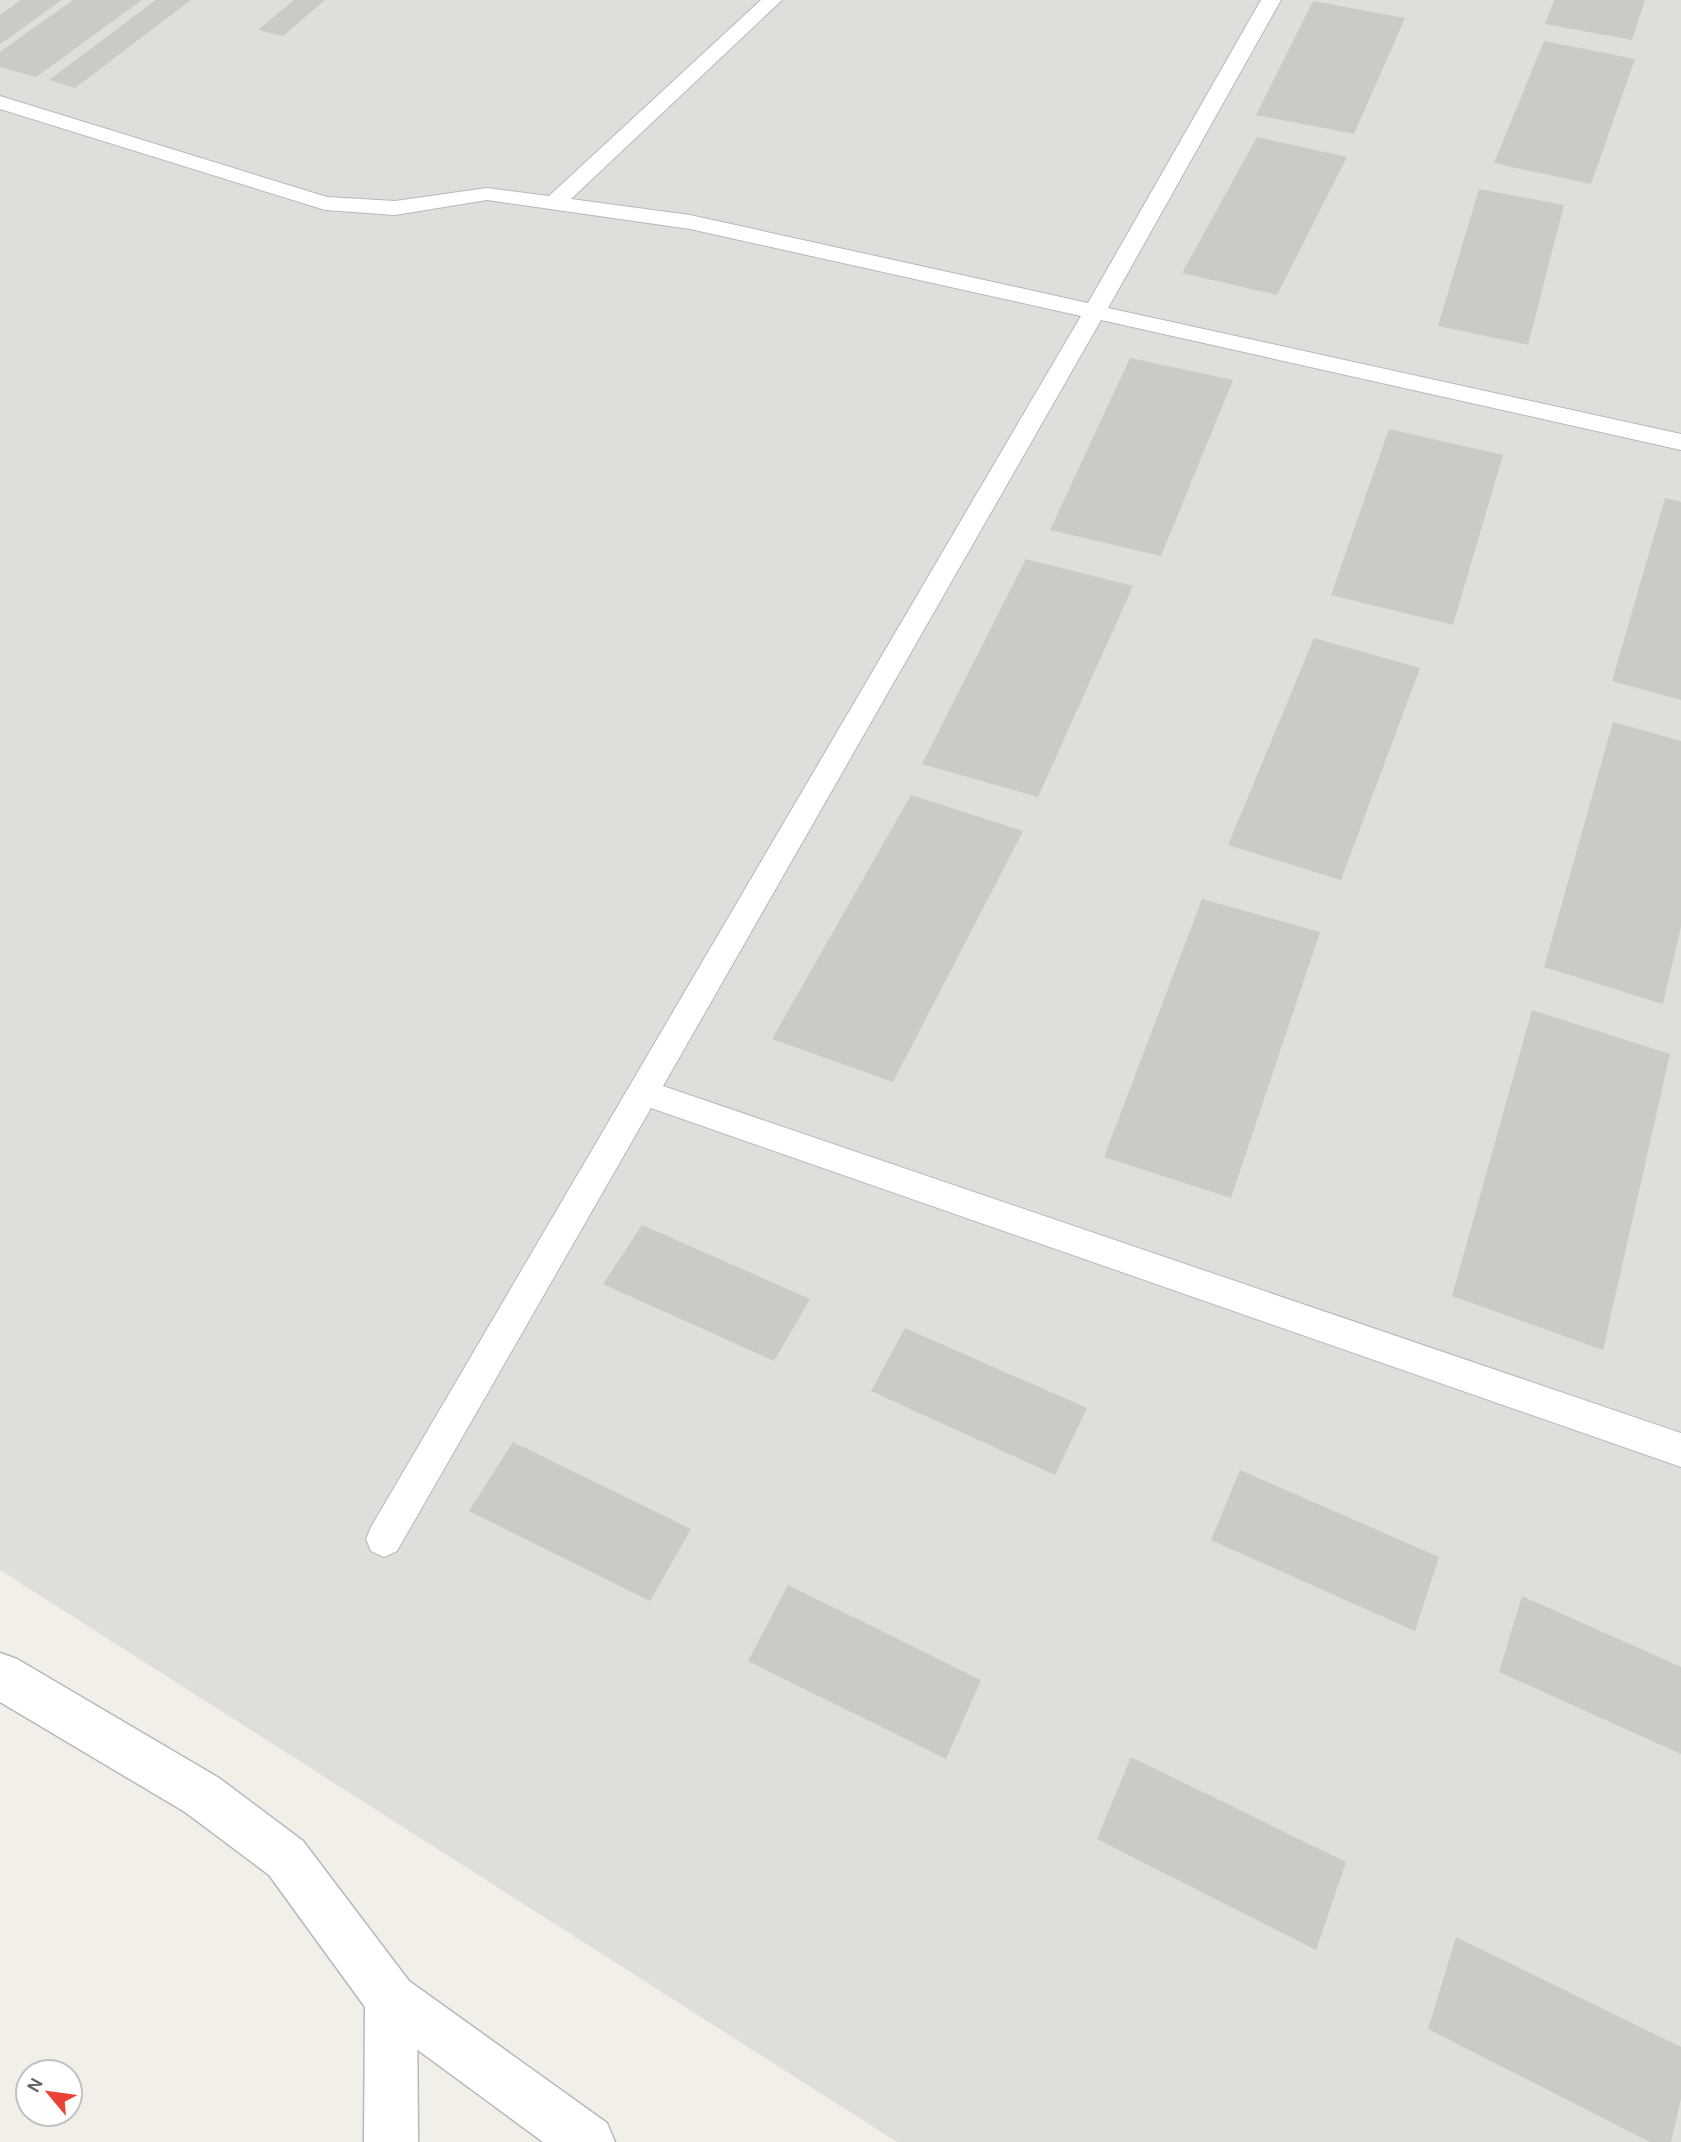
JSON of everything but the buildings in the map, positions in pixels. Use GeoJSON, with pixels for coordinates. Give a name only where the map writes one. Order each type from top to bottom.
{"type":"FeatureCollection","features":[{"type":"Feature","properties":{"kind":"street"},"geometry":{"type":"LineString","coordinates":[[0,1676],[202,1795],[286,1858],[391,1999],[589,2142]]}},
{"type":"Feature","properties":{"kind":"street"},"geometry":{"type":"LineString","coordinates":[[391,1999],[391,2142]]}},
{"type":"Feature","properties":{"kind":"lane"},"geometry":{"type":"LineString","coordinates":[[555,202],[772,0]]}},
{"type":"Feature","properties":{"kind":"lane"},"geometry":{"type":"LineString","coordinates":[[384,1539],[1095,311],[1270,0]]}},
{"type":"Feature","properties":{"kind":"lane"},"geometry":{"type":"LineString","coordinates":[[0,102],[326,203],[395,208],[487,194],[690,222],[1681,442]]}},
{"type":"Feature","properties":{"kind":"lane"},"geometry":{"type":"LineString","coordinates":[[644,1091],[1681,1450]]}},
{"type":"Feature","properties":{"kind":"shaded area"},"geometry":{"type":"Polygon","coordinates":[[[0,0],[1681,0],[1681,2142],[897,2142],[0,1570],[0,0]]]}}]}
